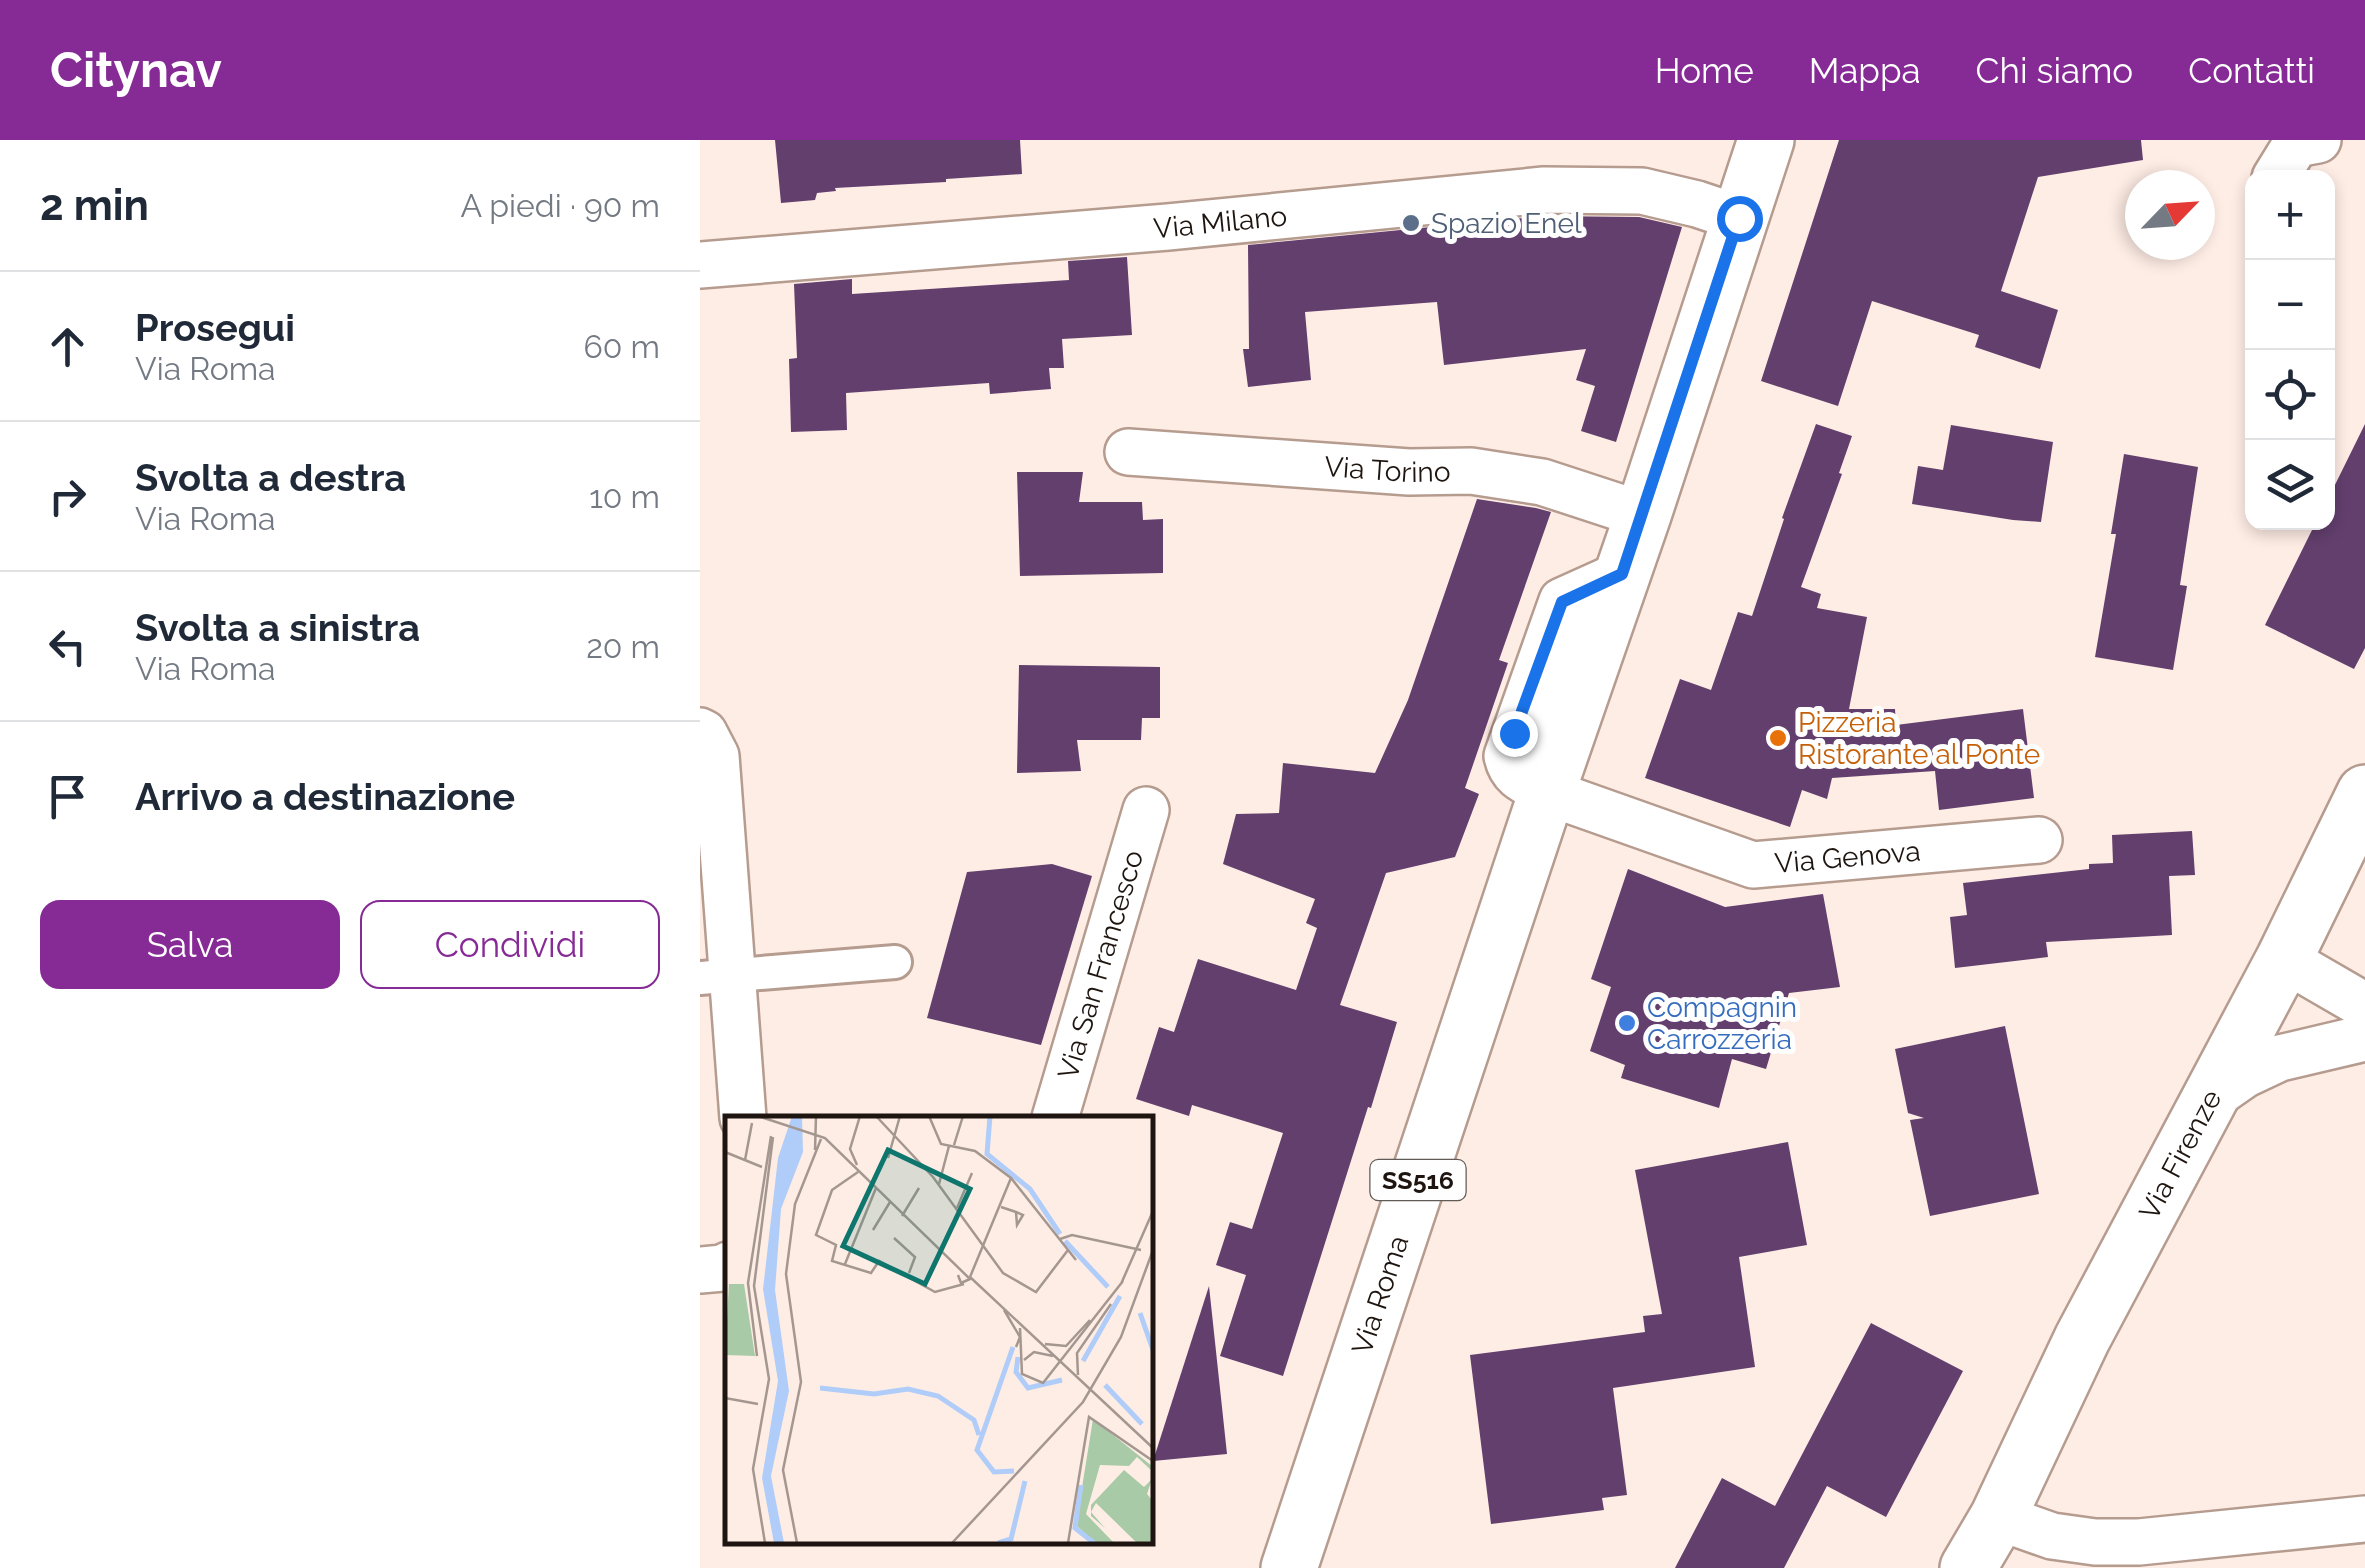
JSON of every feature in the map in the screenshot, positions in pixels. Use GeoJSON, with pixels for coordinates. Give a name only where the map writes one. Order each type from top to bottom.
{"type":"FeatureCollection","features":[{"type":"Feature","properties":{"kind":"main road","name":"Via Roma"},"geometry":{"type":"LineString","coordinates":[[1289,1568],[1766,140]]}},
{"type":"Feature","properties":{"kind":"main road","name":"Via Firenze"},"geometry":{"type":"LineString","coordinates":[[1968,1568],[1998,1517],[2082,1339],[2275,977],[2365,793]]}},
{"type":"Feature","properties":{"kind":"street"},"geometry":{"type":"LineString","coordinates":[[2280,170],[2296,144],[2318,140]]}},
{"type":"Feature","properties":{"kind":"street","name":"Via Milano"},"geometry":{"type":"LineString","coordinates":[[700,264],[1168,228],[1544,190],[1642,191],[1739,218]]}},
{"type":"Feature","properties":{"kind":"street","name":"Via Torino"},"geometry":{"type":"LineString","coordinates":[[1128,452],[1408,472],[1471,472],[1542,482],[1643,514]]}},
{"type":"Feature","properties":{"kind":"street"},"geometry":{"type":"LineString","coordinates":[[700,732],[716,756],[716,978],[743,1116]]}},
{"type":"Feature","properties":{"kind":"street","name":"Via Genova"},"geometry":{"type":"LineString","coordinates":[[1547,792],[1753,865],[2039,840]]}},
{"type":"Feature","properties":{"kind":"street","name":"Via San Francesco"},"geometry":{"type":"LineString","coordinates":[[1056,1116],[1146,810]]}},
{"type":"Feature","properties":{"kind":"street"},"geometry":{"type":"LineString","coordinates":[[716,978],[895,962]]}},
{"type":"Feature","properties":{"kind":"street"},"geometry":{"type":"LineString","coordinates":[[2275,977],[2360,1028]]}},
{"type":"Feature","properties":{"kind":"street"},"geometry":{"type":"LineString","coordinates":[[2211,1098],[2244,1075],[2280,1058],[2360,1028]]}},
{"type":"Feature","properties":{"kind":"street"},"geometry":{"type":"LineString","coordinates":[[700,1270],[725,1267]]}},
{"type":"Feature","properties":{"kind":"street"},"geometry":{"type":"LineString","coordinates":[[1998,1517],[2052,1536],[2096,1542],[2139,1542],[2365,1519]]}},
{"type":"Feature","properties":{"kind":"building"},"geometry":{"type":"Polygon","coordinates":[[[775,140],[1020,140],[1022,174],[835,188],[836,191],[817,193],[815,200],[781,203],[775,140]]]}},
{"type":"Feature","properties":{"kind":"building"},"geometry":{"type":"Polygon","coordinates":[[[1839,140],[2141,140],[2143,160],[2038,177],[2001,291],[2058,310],[2040,369],[1975,347],[1979,335],[1872,301],[1838,406],[1761,381],[1839,140]]]}},
{"type":"Feature","properties":{"kind":"building"},"geometry":{"type":"Polygon","coordinates":[[[1545,216],[1639,217],[1682,227],[1616,442],[1581,431],[1595,386],[1576,380],[1586,349],[1444,365],[1437,302],[1305,312],[1311,380],[1248,387],[1243,349],[1249,349],[1248,245],[1545,216]]]}},
{"type":"Feature","properties":{"kind":"building"},"geometry":{"type":"Polygon","coordinates":[[[1127,257],[1132,335],[1062,339],[1064,368],[1049,368],[1051,389],[990,394],[989,383],[846,393],[847,430],[791,432],[789,359],[797,358],[794,284],[852,279],[852,294],[1069,280],[1068,261],[1127,257]]]}},
{"type":"Feature","properties":{"kind":"building"},"geometry":{"type":"Polygon","coordinates":[[[1816,424],[1852,436],[1801,587],[1821,594],[1817,608],[1867,617],[1849,709],[1895,709],[1896,725],[2023,709],[2034,798],[1939,810],[1935,771],[1832,778],[1827,799],[1802,790],[1790,827],[1645,778],[1680,679],[1711,690],[1738,612],[1752,616],[1816,424]]]}},
{"type":"Feature","properties":{"kind":"building"},"geometry":{"type":"Polygon","coordinates":[[[2365,424],[2365,648],[2354,669],[2265,625],[2312,530],[2335,530],[2335,485],[2365,424]]]}},
{"type":"Feature","properties":{"kind":"building"},"geometry":{"type":"Polygon","coordinates":[[[1951,425],[2053,442],[2041,522],[1912,504],[1918,466],[1943,470],[1951,425]]]}},
{"type":"Feature","properties":{"kind":"building"},"geometry":{"type":"Polygon","coordinates":[[[2124,454],[2198,467],[2180,585],[2187,586],[2173,670],[2095,657],[2116,534],[2111,534],[2124,454]]]}},
{"type":"Feature","properties":{"kind":"building"},"geometry":{"type":"Polygon","coordinates":[[[1017,472],[1083,472],[1079,502],[1142,502],[1143,520],[1163,519],[1163,573],[1020,576],[1017,472]]]}},
{"type":"Feature","properties":{"kind":"building"},"geometry":{"type":"Polygon","coordinates":[[[1477,499],[1551,512],[1499,660],[1508,663],[1465,788],[1479,794],[1455,857],[1386,873],[1340,1005],[1397,1022],[1283,1376],[1220,1356],[1246,1275],[1216,1265],[1230,1222],[1252,1229],[1283,1133],[1192,1105],[1189,1116],[1136,1099],[1159,1027],[1174,1032],[1198,959],[1296,990],[1317,928],[1306,923],[1315,899],[1223,864],[1236,814],[1279,813],[1283,763],[1375,773],[1408,700],[1477,499]]]}},
{"type":"Feature","properties":{"kind":"building"},"geometry":{"type":"Polygon","coordinates":[[[1019,665],[1160,667],[1160,718],[1142,718],[1141,740],[1077,740],[1081,771],[1017,773],[1019,665]]]}},
{"type":"Feature","properties":{"kind":"building"},"geometry":{"type":"Polygon","coordinates":[[[2192,831],[2195,875],[2169,876],[2172,935],[2046,942],[2048,957],[1955,968],[1950,917],[1967,915],[1963,883],[2089,869],[2089,864],[2113,863],[2112,835],[2192,831]]]}},
{"type":"Feature","properties":{"kind":"building"},"geometry":{"type":"Polygon","coordinates":[[[1052,864],[1092,876],[1041,1045],[927,1018],[967,872],[1052,864]]]}},
{"type":"Feature","properties":{"kind":"building"},"geometry":{"type":"Polygon","coordinates":[[[1628,869],[1725,907],[1823,894],[1840,987],[1789,993],[1766,1069],[1732,1059],[1719,1108],[1621,1078],[1625,1065],[1590,1051],[1611,987],[1591,979],[1628,869]]]}},
{"type":"Feature","properties":{"kind":"building"},"geometry":{"type":"Polygon","coordinates":[[[2005,1026],[2039,1194],[1930,1216],[1910,1120],[1924,1118],[1908,1113],[1895,1049],[2005,1026]]]}},
{"type":"Feature","properties":{"kind":"building"},"geometry":{"type":"Polygon","coordinates":[[[1788,1142],[1807,1245],[1739,1257],[1755,1367],[1613,1388],[1627,1495],[1602,1498],[1604,1510],[1491,1524],[1470,1355],[1645,1332],[1643,1316],[1662,1314],[1635,1170],[1788,1142]]]}},
{"type":"Feature","properties":{"kind":"building"},"geometry":{"type":"Polygon","coordinates":[[[1209,1286],[1227,1454],[1153,1461],[1209,1286]]]}},
{"type":"Feature","properties":{"kind":"building"},"geometry":{"type":"Polygon","coordinates":[[[1871,1323],[1963,1371],[1886,1517],[1827,1486],[1784,1568],[1675,1568],[1722,1478],[1775,1506],[1871,1323]]]}},
{"type":"Feature","properties":{"kind":"place","name":"Spazio Enel"},"geometry":{"type":"Point","coordinates":[1411,223]}},
{"type":"Feature","properties":{"kind":"place","name":"Pizzeria Ristorante al Ponte"},"geometry":{"type":"Point","coordinates":[1778,738]}},
{"type":"Feature","properties":{"kind":"place","name":"Compagnin Carrozzeria"},"geometry":{"type":"Point","coordinates":[1627,1023]}},
{"type":"Feature","properties":{"kind":"route"},"geometry":{"type":"LineString","coordinates":[[1514,733],[1562,602],[1622,574],[1739,218]]}}]}
